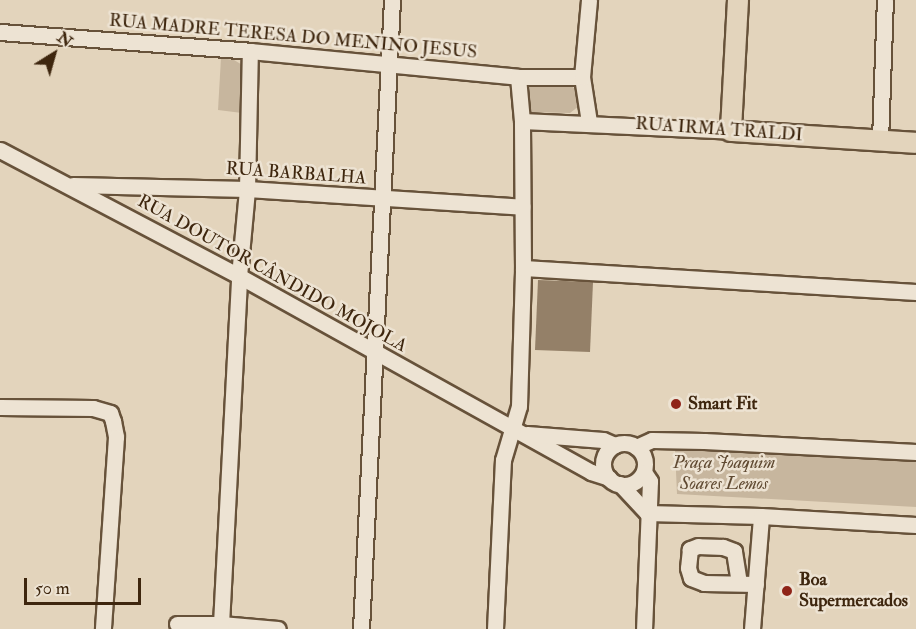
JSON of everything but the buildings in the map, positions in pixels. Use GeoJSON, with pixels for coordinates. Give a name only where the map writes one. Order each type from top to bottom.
{"type":"FeatureCollection","features":[{"type":"Feature","properties":{"kind":"main road"},"geometry":{"type":"LineString","coordinates":[[731,131],[738,0]]}},
{"type":"Feature","properties":{"kind":"main road","name":"RUA IRMA TRALDI"},"geometry":{"type":"LineString","coordinates":[[731,131],[916,143]]}},
{"type":"Feature","properties":{"kind":"street"},"geometry":{"type":"LineString","coordinates":[[361,629],[373,353],[384,200],[392,0]]}},
{"type":"Feature","properties":{"kind":"street"},"geometry":{"type":"LineString","coordinates":[[589,0],[582,77],[589,122]]}},
{"type":"Feature","properties":{"kind":"street"},"geometry":{"type":"LineString","coordinates":[[880,141],[885,0]]}},
{"type":"Feature","properties":{"kind":"street","name":"RUA MADRE TERESA DO MENINO JESUS"},"geometry":{"type":"LineString","coordinates":[[0,32],[250,51],[518,77],[582,77]]}},
{"type":"Feature","properties":{"kind":"street"},"geometry":{"type":"LineString","coordinates":[[221,624],[239,276],[247,189],[250,51]]}},
{"type":"Feature","properties":{"kind":"street"},"geometry":{"type":"LineString","coordinates":[[495,629],[503,460],[518,431],[524,268],[522,120],[518,77]]}},
{"type":"Feature","properties":{"kind":"street","name":"RUA IRMA TRALDI"},"geometry":{"type":"LineString","coordinates":[[522,120],[731,131]]}},
{"type":"Feature","properties":{"kind":"street","name":"RUA DOUTOR CÂNDIDO MOJOLA"},"geometry":{"type":"LineString","coordinates":[[0,150],[239,276],[373,353],[591,472],[614,481],[647,513]]}},
{"type":"Feature","properties":{"kind":"street","name":"RUA BARBALHA"},"geometry":{"type":"LineString","coordinates":[[68,185],[247,189],[384,200],[522,207]]}},
{"type":"Feature","properties":{"kind":"street"},"geometry":{"type":"LineString","coordinates":[[524,268],[916,292]]}},
{"type":"Feature","properties":{"kind":"street"},"geometry":{"type":"LineString","coordinates":[[0,407],[93,408],[110,413],[116,437],[103,629]]}},
{"type":"Feature","properties":{"kind":"street","name":"RUA DOUTOR CÂNDIDO MOJOLA"},"geometry":{"type":"LineString","coordinates":[[518,431],[603,440],[615,445],[626,443],[636,447],[652,440],[916,452]]}},
{"type":"Feature","properties":{"kind":"street"},"geometry":{"type":"LineString","coordinates":[[615,445],[604,460],[603,466],[614,481],[637,481],[644,471],[645,462],[636,447]]}},
{"type":"Feature","properties":{"kind":"street"},"geometry":{"type":"LineString","coordinates":[[644,471],[650,482],[644,629]]}},
{"type":"Feature","properties":{"kind":"street"},"geometry":{"type":"LineString","coordinates":[[647,513],[761,516],[916,525]]}},
{"type":"Feature","properties":{"kind":"street"},"geometry":{"type":"LineString","coordinates":[[752,629],[761,516]]}},
{"type":"Feature","properties":{"kind":"street"},"geometry":{"type":"LineString","coordinates":[[739,583],[756,584]]}},
{"type":"Feature","properties":{"kind":"street"},"geometry":{"type":"LineString","coordinates":[[177,624],[221,624],[278,629]]}},
{"type":"Feature","properties":{"kind":"green space"},"geometry":{"type":"Polygon","coordinates":[[[221,58],[234,60],[244,66],[242,113],[218,110],[221,58]]]}},
{"type":"Feature","properties":{"kind":"green space"},"geometry":{"type":"Polygon","coordinates":[[[528,82],[569,83],[579,94],[579,106],[570,113],[529,112],[522,102],[522,91],[528,82]]]}},
{"type":"Feature","properties":{"kind":"green space","name":"Praça Joaquim Soares Lemos"},"geometry":{"type":"Polygon","coordinates":[[[675,449],[916,462],[916,507],[677,494],[675,449]]]}},
{"type":"Feature","properties":{"kind":"place","name":"Smart Fit"},"geometry":{"type":"Point","coordinates":[676,404]}},
{"type":"Feature","properties":{"kind":"place","name":"Boa Supermercados"},"geometry":{"type":"Point","coordinates":[787,591]}}]}
